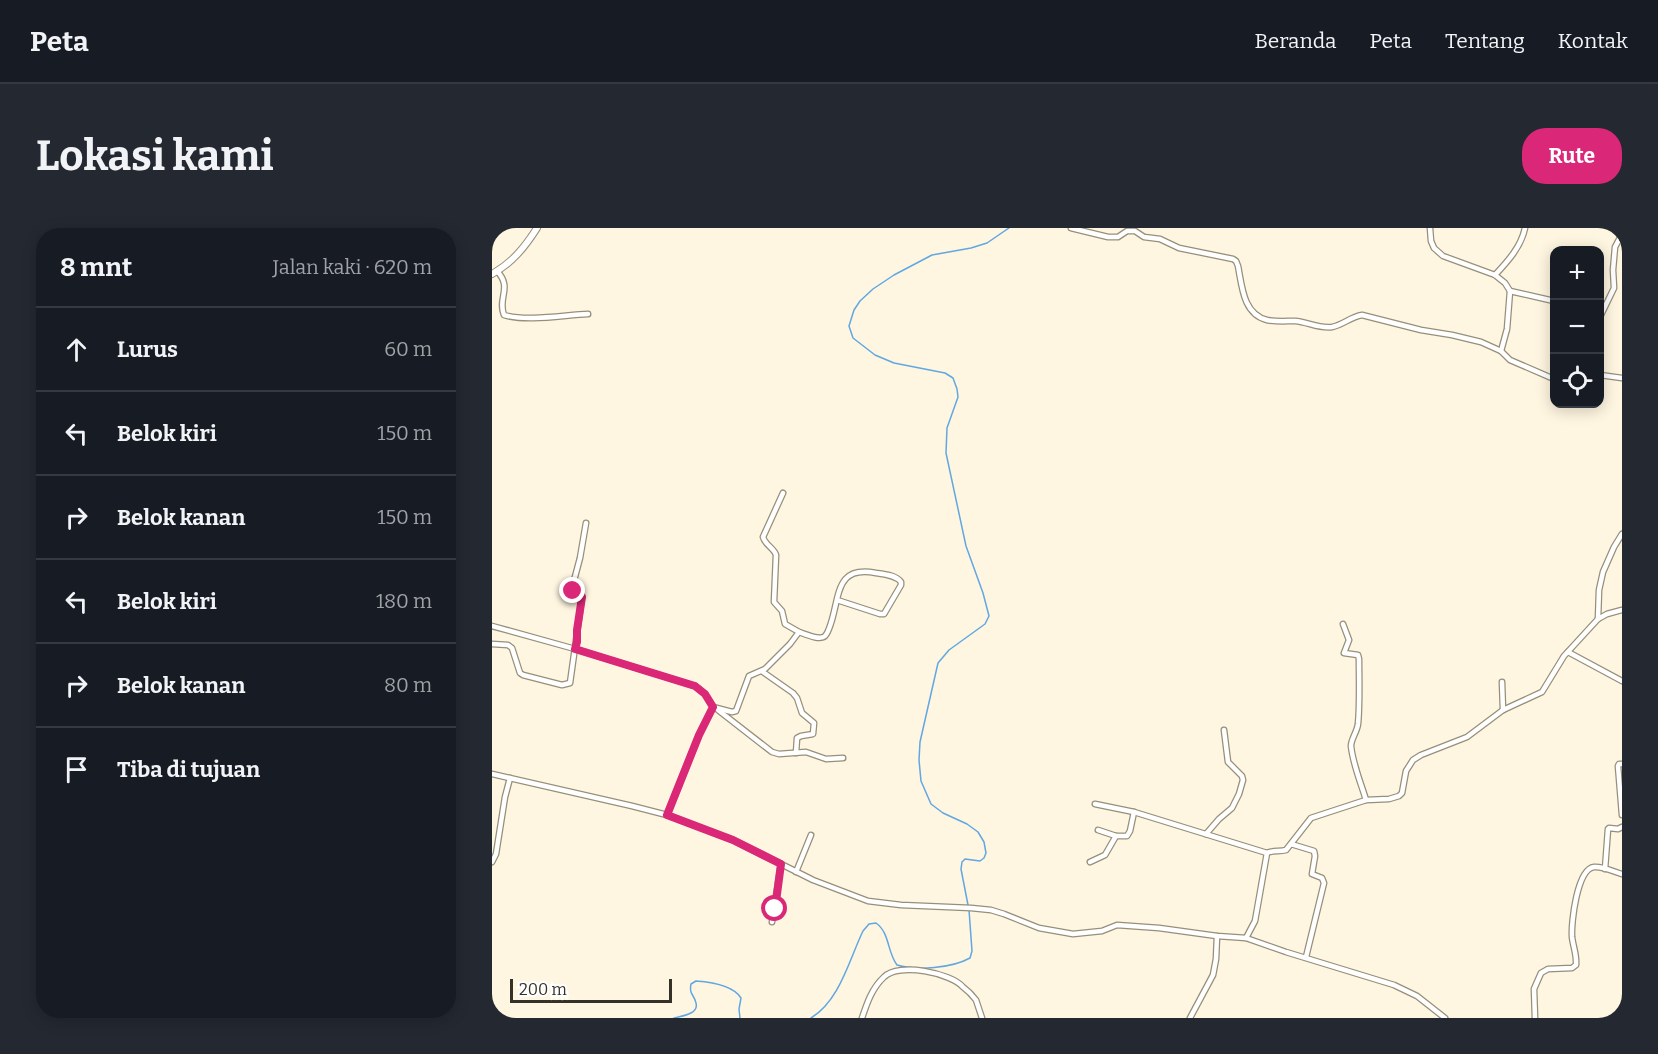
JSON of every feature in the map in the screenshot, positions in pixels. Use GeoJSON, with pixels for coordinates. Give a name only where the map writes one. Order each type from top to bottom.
{"type":"FeatureCollection","features":[{"type":"Feature","properties":{"kind":"street"},"geometry":{"type":"LineString","coordinates":[[537,228],[514,259],[495,272],[503,277],[505,282],[502,308],[504,315],[520,318],[588,314]]}},
{"type":"Feature","properties":{"kind":"street"},"geometry":{"type":"LineString","coordinates":[[1071,228],[1108,237],[1118,237],[1126,231],[1135,231],[1144,237],[1160,239],[1179,248],[1236,261],[1248,307],[1259,317],[1268,321],[1304,322],[1329,328],[1340,325],[1354,316],[1362,315],[1481,342],[1501,351],[1510,360],[1550,377]]}},
{"type":"Feature","properties":{"kind":"street"},"geometry":{"type":"LineString","coordinates":[[1430,228],[1431,241],[1443,256],[1495,275],[1505,283],[1510,291],[1507,329],[1501,351]]}},
{"type":"Feature","properties":{"kind":"street"},"geometry":{"type":"LineString","coordinates":[[1495,275],[1511,258],[1522,240],[1525,228]]}},
{"type":"Feature","properties":{"kind":"street"},"geometry":{"type":"LineString","coordinates":[[1604,309],[1614,288],[1615,247],[1622,234],[1621,228]]}},
{"type":"Feature","properties":{"kind":"street"},"geometry":{"type":"LineString","coordinates":[[1510,291],[1550,300]]}},
{"type":"Feature","properties":{"kind":"street"},"geometry":{"type":"LineString","coordinates":[[1604,376],[1622,378]]}},
{"type":"Feature","properties":{"kind":"street"},"geometry":{"type":"LineString","coordinates":[[783,493],[763,537],[764,541],[776,552],[774,602],[781,609],[785,624],[799,632],[818,638],[826,635],[841,584],[847,576],[855,572],[865,571],[889,575],[900,579],[902,585],[884,614],[837,600]]}},
{"type":"Feature","properties":{"kind":"street"},"geometry":{"type":"LineString","coordinates":[[492,644],[508,645],[512,648],[520,673],[523,675],[562,685],[570,683],[582,597],[572,588],[586,523]]}},
{"type":"Feature","properties":{"kind":"street"},"geometry":{"type":"LineString","coordinates":[[1598,619],[1599,590],[1603,572],[1622,534]]}},
{"type":"Feature","properties":{"kind":"street"},"geometry":{"type":"LineString","coordinates":[[1246,938],[1255,921],[1267,854],[1270,851],[1286,850],[1311,818],[1366,801],[1399,796],[1402,793],[1406,771],[1413,760],[1467,737],[1503,710],[1542,692],[1564,656],[1598,619],[1622,610]]}},
{"type":"Feature","properties":{"kind":"street"},"geometry":{"type":"LineString","coordinates":[[1343,624],[1349,640],[1344,652],[1358,655],[1359,659],[1359,717],[1357,732],[1351,742],[1351,747],[1366,801]]}},
{"type":"Feature","properties":{"kind":"street"},"geometry":{"type":"LineString","coordinates":[[492,626],[695,686],[705,694],[715,708],[772,752],[779,754],[806,752],[826,759],[843,758]]}},
{"type":"Feature","properties":{"kind":"street"},"geometry":{"type":"LineString","coordinates":[[715,708],[736,711],[748,676],[763,672],[799,632]]}},
{"type":"Feature","properties":{"kind":"street"},"geometry":{"type":"LineString","coordinates":[[1568,652],[1622,681]]}},
{"type":"Feature","properties":{"kind":"street"},"geometry":{"type":"LineString","coordinates":[[763,672],[793,693],[802,713],[814,723],[813,734],[797,738],[795,753]]}},
{"type":"Feature","properties":{"kind":"street"},"geometry":{"type":"LineString","coordinates":[[1502,682],[1503,710]]}},
{"type":"Feature","properties":{"kind":"street"},"geometry":{"type":"LineString","coordinates":[[667,815],[699,735],[715,708]]}},
{"type":"Feature","properties":{"kind":"street"},"geometry":{"type":"LineString","coordinates":[[1206,834],[1232,808],[1243,780],[1228,762],[1224,730]]}},
{"type":"Feature","properties":{"kind":"street"},"geometry":{"type":"LineString","coordinates":[[1622,764],[1618,766],[1622,815]]}},
{"type":"Feature","properties":{"kind":"street"},"geometry":{"type":"LineString","coordinates":[[492,774],[667,815],[733,840],[796,872],[877,903],[971,908],[1004,914],[1047,930],[1073,934],[1102,931],[1117,925],[1246,938],[1399,986],[1417,996],[1445,1018]]}},
{"type":"Feature","properties":{"kind":"street"},"geometry":{"type":"LineString","coordinates":[[492,862],[510,778]]}},
{"type":"Feature","properties":{"kind":"street"},"geometry":{"type":"LineString","coordinates":[[1095,804],[1134,812],[1267,854]]}},
{"type":"Feature","properties":{"kind":"street"},"geometry":{"type":"LineString","coordinates":[[1098,830],[1116,836],[1128,835],[1134,812]]}},
{"type":"Feature","properties":{"kind":"street"},"geometry":{"type":"LineString","coordinates":[[1605,869],[1608,829],[1618,829],[1622,826]]}},
{"type":"Feature","properties":{"kind":"street"},"geometry":{"type":"LineString","coordinates":[[796,872],[811,836]]}},
{"type":"Feature","properties":{"kind":"street"},"geometry":{"type":"LineString","coordinates":[[1090,861],[1103,857],[1116,836]]}},
{"type":"Feature","properties":{"kind":"street"},"geometry":{"type":"LineString","coordinates":[[1291,844],[1314,851],[1312,873],[1322,878],[1324,883],[1306,957]]}},
{"type":"Feature","properties":{"kind":"street"},"geometry":{"type":"LineString","coordinates":[[771,922],[781,864]]}},
{"type":"Feature","properties":{"kind":"street"},"geometry":{"type":"LineString","coordinates":[[1535,1018],[1534,989],[1541,973],[1548,969],[1572,968],[1576,965],[1572,928],[1576,898],[1589,868],[1605,869],[1622,874]]}},
{"type":"Feature","properties":{"kind":"street"},"geometry":{"type":"LineString","coordinates":[[1190,1018],[1213,975],[1216,936]]}},
{"type":"Feature","properties":{"kind":"street"},"geometry":{"type":"LineString","coordinates":[[862,1018],[869,997],[883,977],[904,969],[954,979],[975,999],[982,1018]]}},
{"type":"Feature","properties":{"kind":"waterway"},"geometry":{"type":"LineString","coordinates":[[968,905],[961,869],[962,862],[965,859],[980,861],[984,858],[986,853],[984,842],[978,832],[967,824],[943,813],[931,804],[921,781],[919,760],[920,742],[938,663],[949,650],[985,624],[989,616],[966,546],[946,453],[947,428],[958,397],[957,389],[953,378],[945,373],[894,363],[875,355],[853,338],[849,326],[854,310],[860,301],[894,275],[932,255],[987,243],[1009,228]]}},
{"type":"Feature","properties":{"kind":"waterway"},"geometry":{"type":"LineString","coordinates":[[811,1018],[821,1010],[837,990],[863,931],[869,924],[876,923],[881,927],[897,965],[914,968],[944,966],[970,958],[972,951],[969,910]]}},
{"type":"Feature","properties":{"kind":"waterway"},"geometry":{"type":"LineString","coordinates":[[674,1018],[695,1010],[696,1003],[691,992],[691,984],[696,981],[721,985],[733,990],[741,998],[740,1018]]}},
{"type":"Feature","properties":{"kind":"route"},"geometry":{"type":"LineString","coordinates":[[573,591],[582,597],[575,649],[695,686],[710,701],[713,707],[699,735],[667,815],[733,840],[781,864],[775,909]]}}]}
